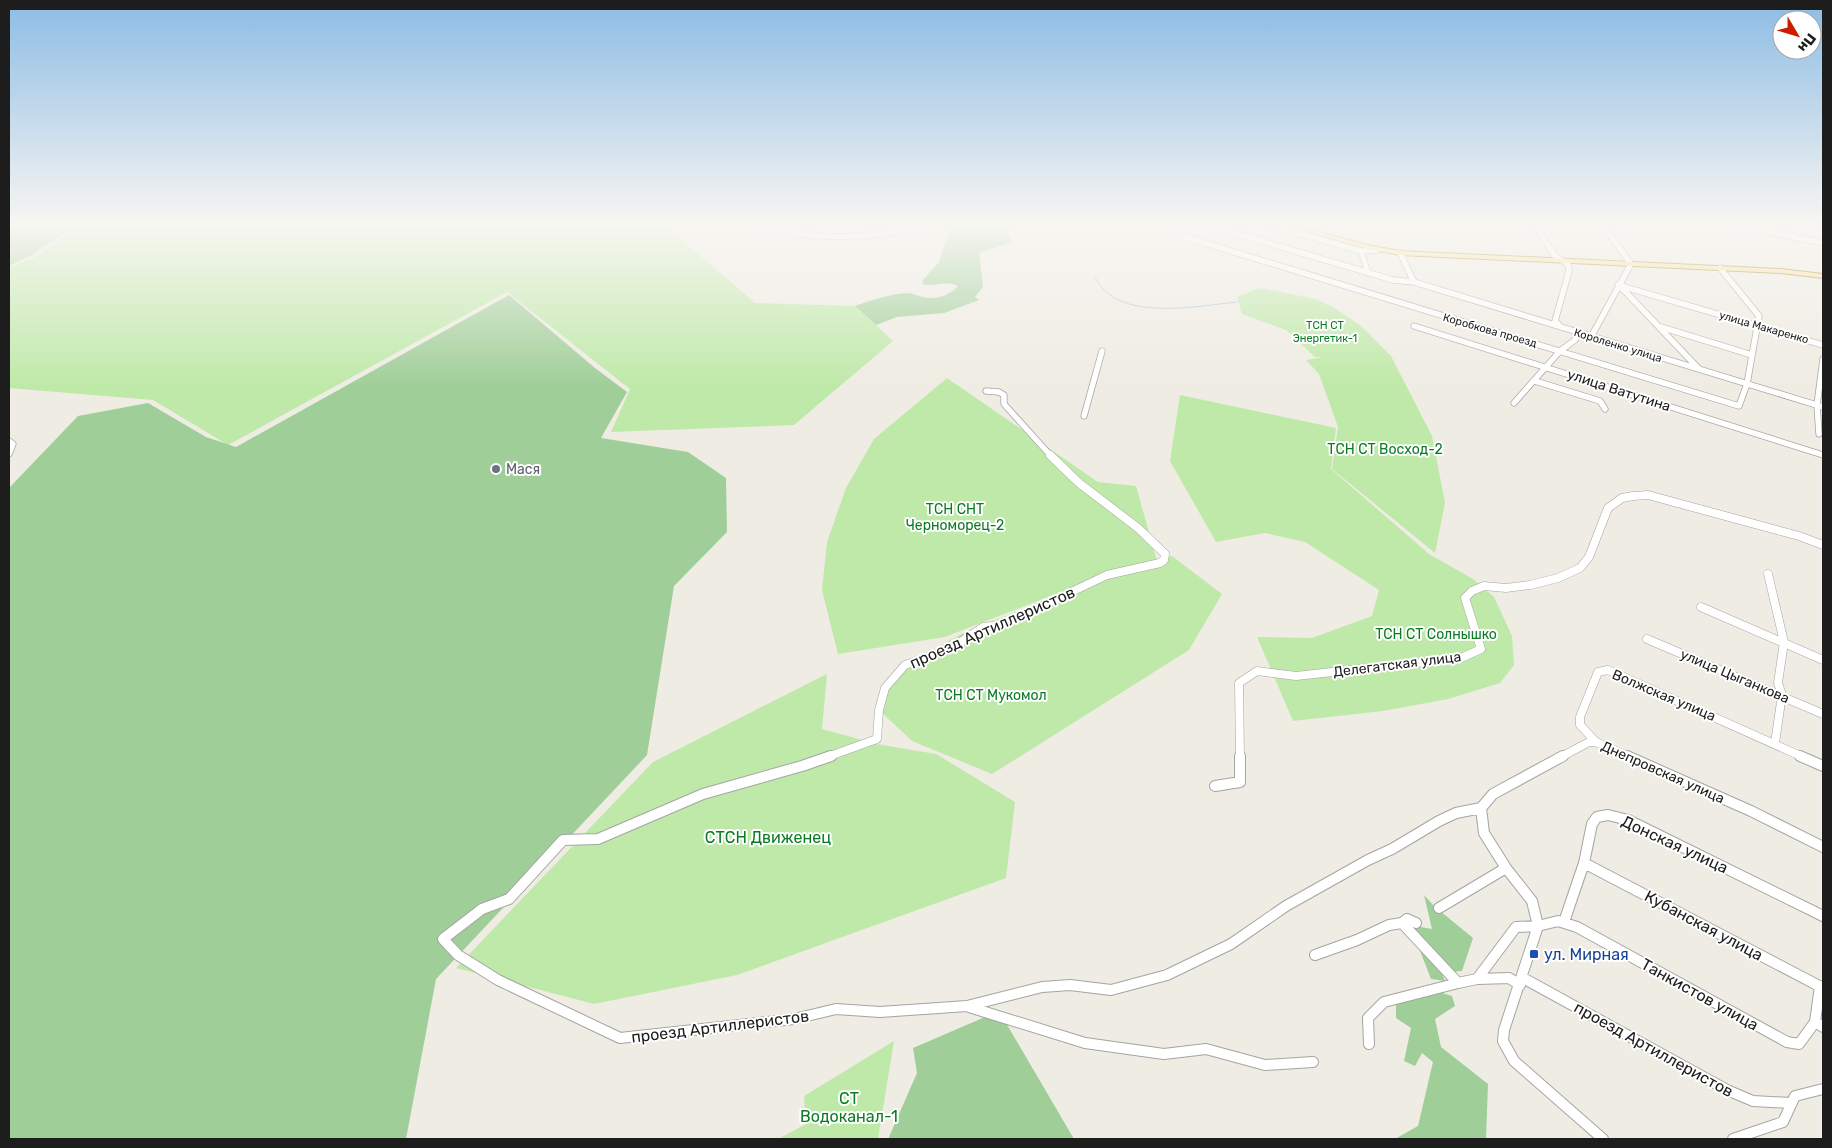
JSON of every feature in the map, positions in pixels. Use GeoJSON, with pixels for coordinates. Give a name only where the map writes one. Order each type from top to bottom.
{"type":"FeatureCollection","features":[{"type":"Feature","properties":{"kind":"street","name":"Коробкова проезд"},"geometry":{"type":"LineString","coordinates":[[1318,279],[1739,406],[1746,384]]}},
{"type":"Feature","properties":{"kind":"street","name":"Короленко улица"},"geometry":{"type":"LineString","coordinates":[[1388,279],[1414,282],[1559,324],[1591,337],[1820,406]]}},
{"type":"Feature","properties":{"kind":"street"},"geometry":{"type":"LineString","coordinates":[[1559,324],[1555,321],[1567,279]]}},
{"type":"Feature","properties":{"kind":"street"},"geometry":{"type":"LineString","coordinates":[[1591,337],[1622,279]]}},
{"type":"Feature","properties":{"kind":"street"},"geometry":{"type":"LineString","coordinates":[[1730,279],[1759,316],[1746,384]]}},
{"type":"Feature","properties":{"kind":"street"},"geometry":{"type":"LineString","coordinates":[[1618,285],[1700,370]]}},
{"type":"Feature","properties":{"kind":"street","name":"улица Макаренко"},"geometry":{"type":"LineString","coordinates":[[1618,285],[1823,344]]}},
{"type":"Feature","properties":{"kind":"street","name":"улица Ватутина"},"geometry":{"type":"LineString","coordinates":[[1414,326],[1823,455]]}},
{"type":"Feature","properties":{"kind":"street"},"geometry":{"type":"LineString","coordinates":[[1659,327],[1752,355]]}},
{"type":"Feature","properties":{"kind":"street"},"geometry":{"type":"LineString","coordinates":[[1514,403],[1560,351],[1575,340],[1579,333]]}},
{"type":"Feature","properties":{"kind":"street"},"geometry":{"type":"LineString","coordinates":[[1084,416],[1102,351]]}},
{"type":"Feature","properties":{"kind":"street"},"geometry":{"type":"LineString","coordinates":[[1818,434],[1823,359]]}},
{"type":"Feature","properties":{"kind":"street"},"geometry":{"type":"LineString","coordinates":[[1535,381],[1600,401],[1604,409]]}},
{"type":"Feature","properties":{"kind":"street","name":"проезд Артиллеристов"},"geometry":{"type":"LineString","coordinates":[[986,391],[999,392],[1004,395],[1004,404],[1030,434],[1079,483],[1138,528],[1165,554],[1164,560],[1160,564],[1107,575],[1002,625],[983,627],[950,649],[905,665],[884,688],[878,710],[877,739],[802,766],[703,794],[598,839],[563,840],[509,899],[498,900],[487,905],[443,939],[447,946],[478,968],[519,992],[533,995],[620,1038],[794,1019],[836,1009],[880,1012],[968,1006],[1042,987],[1070,984],[1111,990],[1167,975],[1230,944],[1286,906],[1368,860],[1392,849],[1439,821],[1456,813],[1481,808]]}},
{"type":"Feature","properties":{"kind":"street"},"geometry":{"type":"LineString","coordinates":[[9,441],[13,444],[9,454]]}},
{"type":"Feature","properties":{"kind":"street","name":"Делегатская улица"},"geometry":{"type":"LineString","coordinates":[[1215,786],[1240,782],[1239,683],[1257,671],[1296,676],[1461,658],[1481,649],[1465,598],[1483,585],[1492,584],[1513,588],[1567,575],[1580,568],[1589,559],[1609,505],[1619,499],[1632,495],[1648,495],[1799,536],[1823,545]]}},
{"type":"Feature","properties":{"kind":"street"},"geometry":{"type":"LineString","coordinates":[[1768,574],[1784,642],[1778,683],[1782,695],[1775,743]]}},
{"type":"Feature","properties":{"kind":"street"},"geometry":{"type":"LineString","coordinates":[[1701,607],[1823,660]]}},
{"type":"Feature","properties":{"kind":"street","name":"улица Цыганкова"},"geometry":{"type":"LineString","coordinates":[[1647,639],[1823,714]]}},
{"type":"Feature","properties":{"kind":"street","name":"Волжская улица"},"geometry":{"type":"LineString","coordinates":[[1596,742],[1580,725],[1580,717],[1598,672],[1608,670],[1823,766]]}},
{"type":"Feature","properties":{"kind":"street","name":"Днепровская улица"},"geometry":{"type":"LineString","coordinates":[[1481,808],[1493,794],[1510,784],[1589,742],[1596,742],[1751,812],[1823,847]]}},
{"type":"Feature","properties":{"kind":"street"},"geometry":{"type":"LineString","coordinates":[[1481,808],[1480,821],[1483,836],[1534,903],[1537,911],[1538,926],[1522,981],[1504,1030],[1503,1041],[1514,1061],[1604,1139]]}},
{"type":"Feature","properties":{"kind":"street","name":"Донская улица"},"geometry":{"type":"LineString","coordinates":[[1564,922],[1584,862],[1592,824],[1597,817],[1608,815],[1628,820],[1823,916]]}},
{"type":"Feature","properties":{"kind":"street","name":"Кубанская улица"},"geometry":{"type":"LineString","coordinates":[[1584,862],[1822,987]]}},
{"type":"Feature","properties":{"kind":"street"},"geometry":{"type":"LineString","coordinates":[[1439,908],[1506,868]]}},
{"type":"Feature","properties":{"kind":"street"},"geometry":{"type":"LineString","coordinates":[[1315,955],[1357,940],[1389,925],[1402,923],[1407,918],[1416,923]]}},
{"type":"Feature","properties":{"kind":"street"},"geometry":{"type":"LineString","coordinates":[[1477,979],[1516,927],[1538,926],[1550,920],[1564,922]]}},
{"type":"Feature","properties":{"kind":"street","name":"Танкистов улица"},"geometry":{"type":"LineString","coordinates":[[1564,922],[1787,1042],[1799,1044],[1819,1025]]}},
{"type":"Feature","properties":{"kind":"street"},"geometry":{"type":"LineString","coordinates":[[1402,923],[1458,982]]}},
{"type":"Feature","properties":{"kind":"street","name":"проезд Артиллеристов"},"geometry":{"type":"LineString","coordinates":[[1370,1044],[1368,1018],[1384,1002],[1458,982],[1477,979],[1509,978],[1522,981],[1727,1090],[1753,1101],[1791,1103]]}},
{"type":"Feature","properties":{"kind":"street"},"geometry":{"type":"LineString","coordinates":[[1819,1025],[1822,987]]}},
{"type":"Feature","properties":{"kind":"street"},"geometry":{"type":"LineString","coordinates":[[968,1006],[1085,1042],[1164,1054],[1206,1049],[1265,1065],[1314,1062]]}},
{"type":"Feature","properties":{"kind":"street"},"geometry":{"type":"LineString","coordinates":[[1733,1139],[1783,1122],[1795,1096],[1823,1089]]}},
{"type":"Feature","properties":{"kind":"green space"},"geometry":{"type":"Polygon","coordinates":[[[9,279],[727,279],[755,303],[855,306],[893,341],[794,425],[611,432],[630,389],[507,292],[228,445],[153,400],[9,388],[9,279]]]}},
{"type":"Feature","properties":{"kind":"green space"},"geometry":{"type":"Polygon","coordinates":[[[982,279],[983,287],[975,297],[979,300],[944,313],[897,317],[876,325],[855,306],[881,298],[910,293],[933,298],[942,296],[958,286],[948,283],[927,285],[922,284],[923,280],[982,279]]]}},
{"type":"Feature","properties":{"kind":"green space","name":"ТСН СТ Восход-2"},"geometry":{"type":"Polygon","coordinates":[[[1259,288],[1316,299],[1331,306],[1360,325],[1391,356],[1432,436],[1445,503],[1435,553],[1332,469],[1338,427],[1319,374],[1306,360],[1324,357],[1315,357],[1286,330],[1242,314],[1237,297],[1259,288]]]}},
{"type":"Feature","properties":{"kind":"green space"},"geometry":{"type":"Polygon","coordinates":[[[509,295],[595,368],[627,392],[601,438],[688,452],[726,478],[727,532],[674,586],[647,755],[436,979],[406,1139],[9,1139],[9,488],[78,416],[148,403],[206,437],[236,447],[509,295]]]}},
{"type":"Feature","properties":{"kind":"green space"},"geometry":{"type":"Polygon","coordinates":[[[947,378],[1098,482],[1136,486],[1157,561],[1172,556],[1222,594],[1189,650],[992,774],[912,741],[879,710],[897,670],[963,633],[1035,604],[1140,566],[1071,588],[945,637],[838,654],[822,590],[827,542],[846,488],[874,439],[947,378]]]}},
{"type":"Feature","properties":{"kind":"green space","name":"ТСН СТ Солнышко"},"geometry":{"type":"Polygon","coordinates":[[[1180,395],[1336,428],[1331,469],[1429,554],[1473,579],[1494,597],[1512,636],[1514,665],[1500,683],[1448,699],[1383,711],[1293,721],[1257,637],[1312,638],[1372,616],[1379,590],[1305,542],[1265,533],[1216,542],[1170,461],[1180,395]]]}},
{"type":"Feature","properties":{"kind":"green space","name":"СТСН Движенец"},"geometry":{"type":"Polygon","coordinates":[[[827,674],[822,729],[877,744],[936,754],[1015,802],[1006,878],[737,975],[594,1004],[456,968],[653,762],[827,674]]]}},
{"type":"Feature","properties":{"kind":"green space"},"geometry":{"type":"Polygon","coordinates":[[[1424,895],[1434,906],[1473,938],[1462,971],[1442,973],[1445,981],[1431,979],[1410,925],[1432,929],[1424,895]]]}},
{"type":"Feature","properties":{"kind":"green space"},"geometry":{"type":"Polygon","coordinates":[[[1442,993],[1452,996],[1455,1006],[1435,1019],[1441,1047],[1488,1084],[1486,1139],[1395,1139],[1418,1126],[1433,1062],[1422,1053],[1415,1066],[1404,1061],[1411,1028],[1396,1018],[1396,1002],[1442,993]]]}},
{"type":"Feature","properties":{"kind":"green space"},"geometry":{"type":"Polygon","coordinates":[[[999,1011],[1074,1139],[890,1139],[889,1137],[917,1073],[913,1048],[999,1011]]]}},
{"type":"Feature","properties":{"kind":"green space","name":"СТ Водоканал-1"},"geometry":{"type":"Polygon","coordinates":[[[894,1041],[878,1139],[778,1139],[806,1124],[804,1096],[894,1041]]]}},
{"type":"Feature","properties":{"kind":"waterway"},"geometry":{"type":"LineString","coordinates":[[1096,279],[1105,291],[1120,301],[1138,306],[1180,308],[1237,302]]}},
{"type":"Feature","properties":{"kind":"place","name":"Мася"},"geometry":{"type":"Point","coordinates":[496,469]}},
{"type":"Feature","properties":{"kind":"place","name":"ул. Мирная"},"geometry":{"type":"Point","coordinates":[1534,954]}},
{"type":"Feature","properties":{"kind":"park label","name":"ТСН СТ Энергетик-1"},"geometry":{"type":"Point","coordinates":[1325,331]}},
{"type":"Feature","properties":{"kind":"park label","name":"ТСН СНТ Черноморец-2"},"geometry":{"type":"Point","coordinates":[955,518]}},
{"type":"Feature","properties":{"kind":"park label","name":"ТСН СТ Мукомол"},"geometry":{"type":"Point","coordinates":[991,695]}}]}
